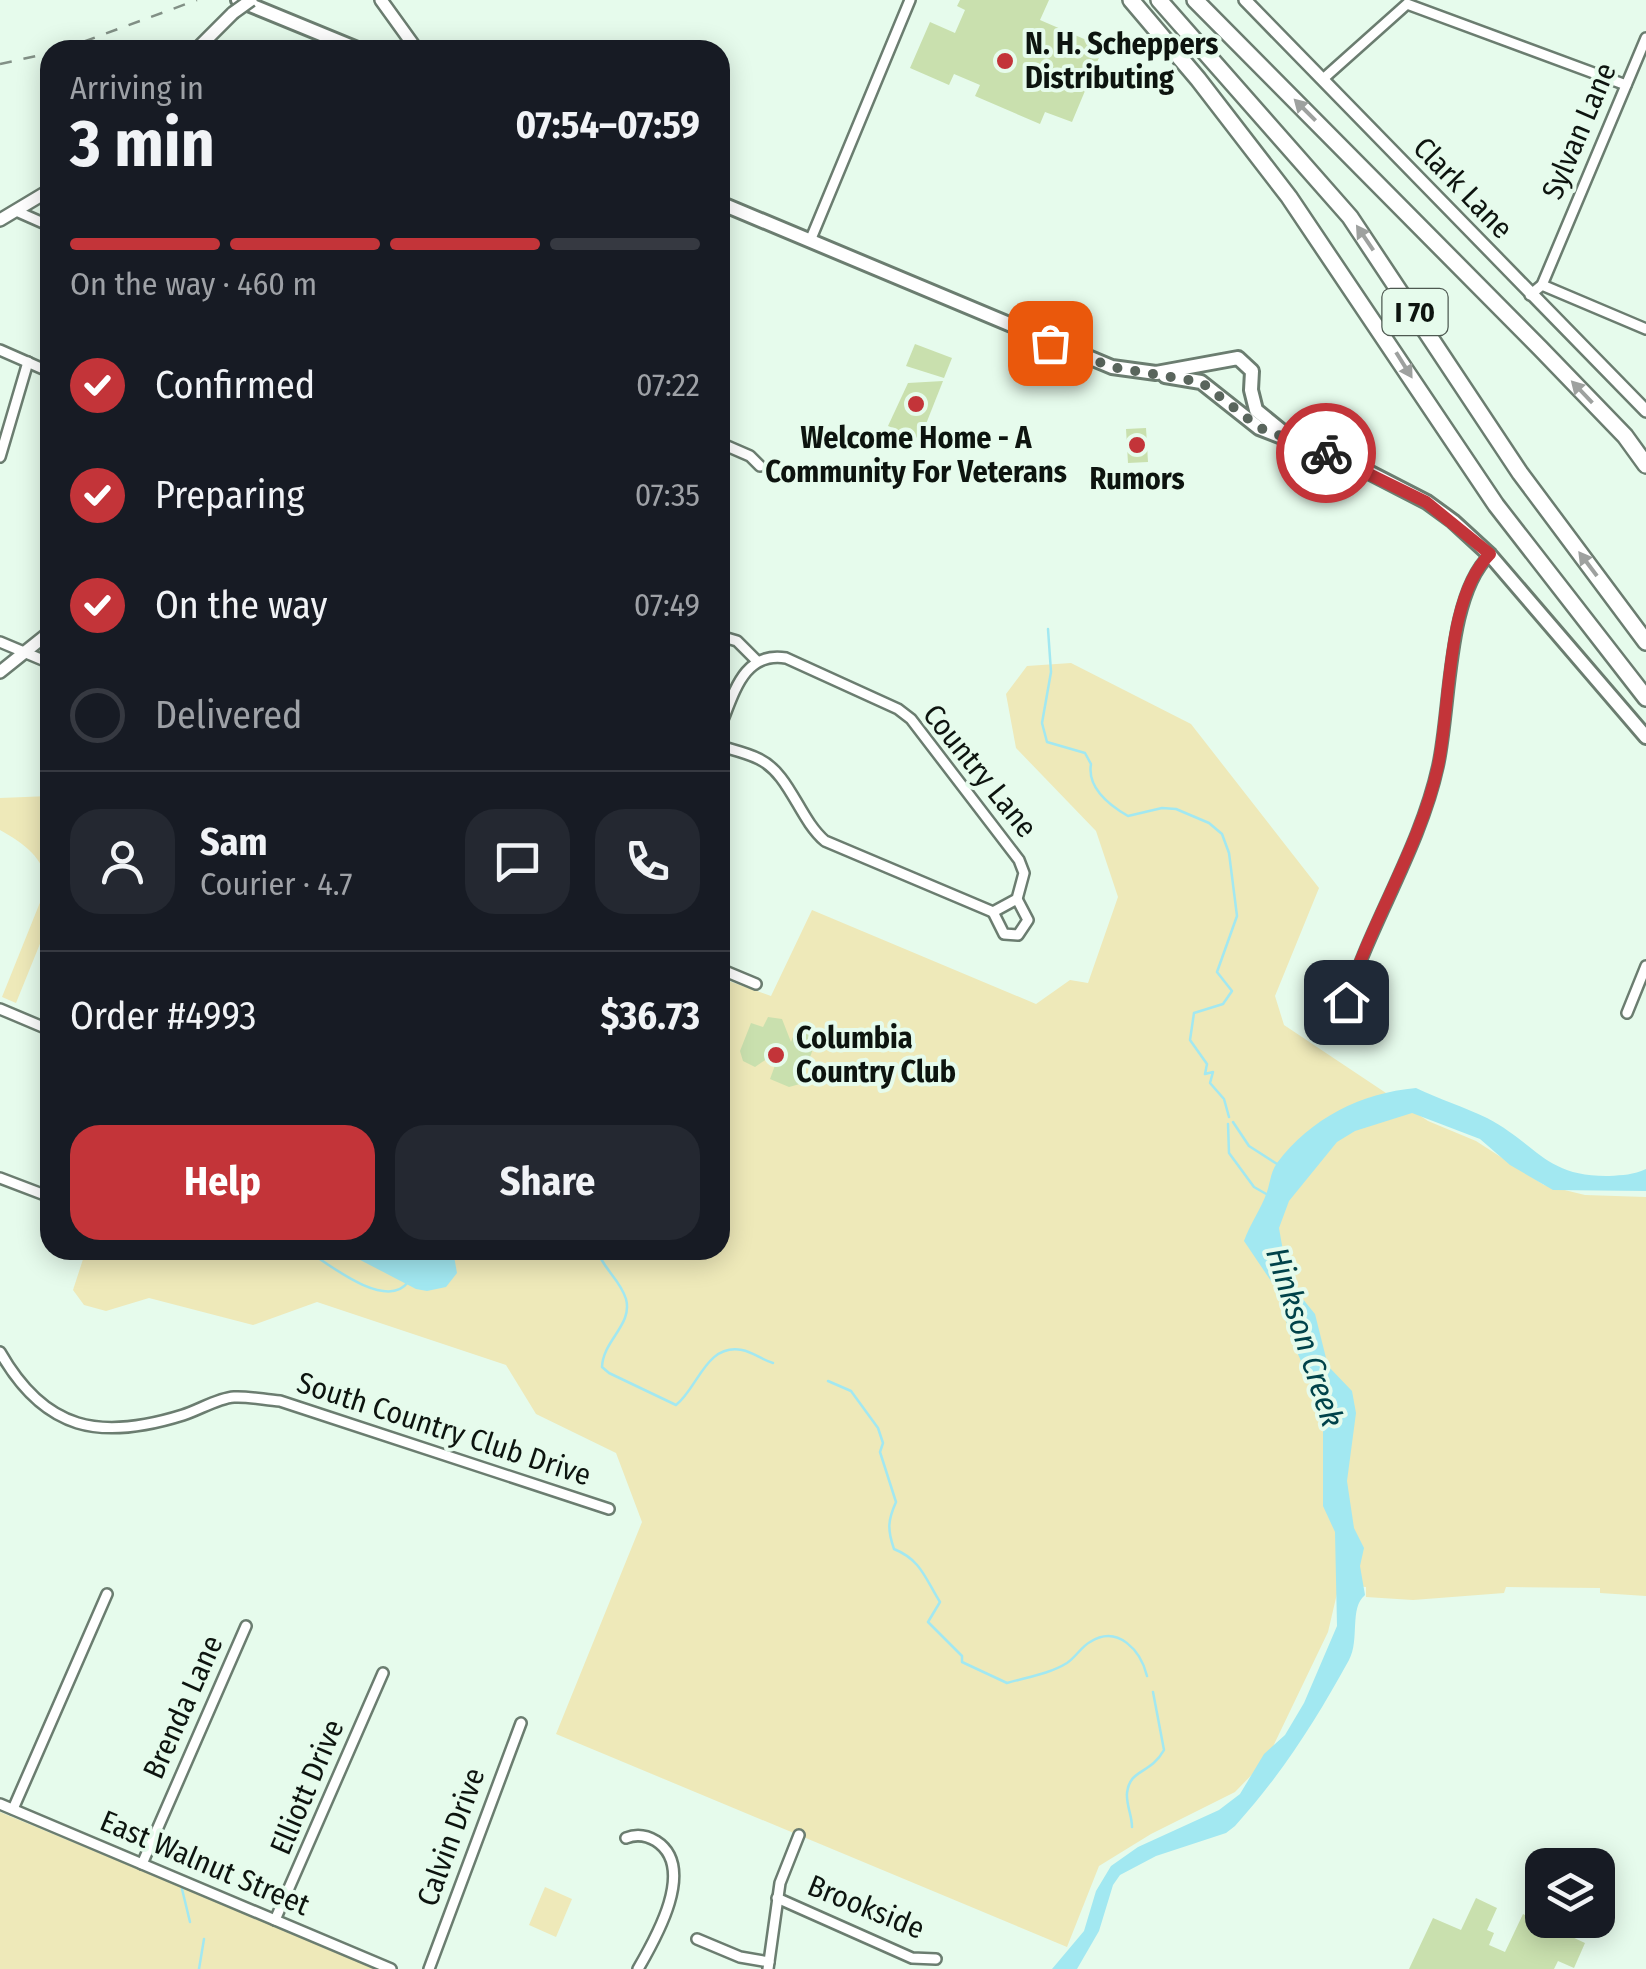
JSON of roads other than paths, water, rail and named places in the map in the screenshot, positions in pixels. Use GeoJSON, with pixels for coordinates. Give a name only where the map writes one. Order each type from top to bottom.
{"type":"FeatureCollection","features":[{"type":"Feature","properties":{"kind":"highway","name":"I 70"},"geometry":{"type":"LineString","coordinates":[[1131,0],[1289,196],[1496,505],[1646,698]]}},
{"type":"Feature","properties":{"kind":"highway","name":"I 70"},"geometry":{"type":"LineString","coordinates":[[1159,0],[1350,217],[1520,473],[1646,642]]}},
{"type":"Feature","properties":{"kind":"highway"},"geometry":{"type":"LineString","coordinates":[[1195,0],[1540,348],[1625,436],[1646,465]]}},
{"type":"Feature","properties":{"kind":"main road"},"geometry":{"type":"LineString","coordinates":[[236,6],[332,40]]}},
{"type":"Feature","properties":{"kind":"main road"},"geometry":{"type":"LineString","coordinates":[[730,207],[1074,354],[1130,371],[1156,373],[1210,387],[1260,428],[1289,437],[1426,502],[1490,554],[1646,737]]}},
{"type":"Feature","properties":{"kind":"main road"},"geometry":{"type":"LineString","coordinates":[[1156,373],[1238,358],[1252,371],[1256,410],[1289,437]]}},
{"type":"Feature","properties":{"kind":"main road"},"geometry":{"type":"LineString","coordinates":[[1210,387],[1209,378],[1218,360]]}},
{"type":"Feature","properties":{"kind":"main road"},"geometry":{"type":"LineString","coordinates":[[1225,401],[1244,398],[1251,390]]}},
{"type":"Feature","properties":{"kind":"street"},"geometry":{"type":"LineString","coordinates":[[205,40],[236,6],[251,0]]}},
{"type":"Feature","properties":{"kind":"street"},"geometry":{"type":"LineString","coordinates":[[380,0],[410,40]]}},
{"type":"Feature","properties":{"kind":"street"},"geometry":{"type":"LineString","coordinates":[[810,241],[910,0]]}},
{"type":"Feature","properties":{"kind":"street","name":"Clark Lane"},"geometry":{"type":"LineString","coordinates":[[1245,0],[1646,412]]}},
{"type":"Feature","properties":{"kind":"street"},"geometry":{"type":"LineString","coordinates":[[1323,80],[1407,4],[1626,85]]}},
{"type":"Feature","properties":{"kind":"street","name":"Sylvan Lane"},"geometry":{"type":"LineString","coordinates":[[1530,294],[1542,284],[1646,38]]}},
{"type":"Feature","properties":{"kind":"street"},"geometry":{"type":"LineString","coordinates":[[0,220],[40,196]]}},
{"type":"Feature","properties":{"kind":"street"},"geometry":{"type":"LineString","coordinates":[[16,211],[40,222]]}},
{"type":"Feature","properties":{"kind":"street"},"geometry":{"type":"LineString","coordinates":[[1542,284],[1646,329]]}},
{"type":"Feature","properties":{"kind":"street"},"geometry":{"type":"LineString","coordinates":[[0,350],[40,367]]}},
{"type":"Feature","properties":{"kind":"street"},"geometry":{"type":"LineString","coordinates":[[0,457],[28,362]]}},
{"type":"Feature","properties":{"kind":"street"},"geometry":{"type":"LineString","coordinates":[[730,447],[750,456],[760,466]]}},
{"type":"Feature","properties":{"kind":"street"},"geometry":{"type":"LineString","coordinates":[[1346,1002],[1431,794],[1464,603],[1477,567],[1490,554]]}},
{"type":"Feature","properties":{"kind":"street"},"geometry":{"type":"LineString","coordinates":[[730,639],[756,660],[743,675],[730,704]]}},
{"type":"Feature","properties":{"kind":"street"},"geometry":{"type":"LineString","coordinates":[[0,672],[40,640]]}},
{"type":"Feature","properties":{"kind":"street"},"geometry":{"type":"LineString","coordinates":[[0,642],[40,659]]}},
{"type":"Feature","properties":{"kind":"street","name":"Country Lane"},"geometry":{"type":"LineString","coordinates":[[756,660],[768,655],[786,658],[879,698],[910,720],[1020,860],[1024,874],[1018,900],[1028,920],[1018,935],[1004,934],[993,912]]}},
{"type":"Feature","properties":{"kind":"street"},"geometry":{"type":"LineString","coordinates":[[730,749],[760,759],[776,770],[809,828],[825,842],[993,912],[1018,900]]}},
{"type":"Feature","properties":{"kind":"street"},"geometry":{"type":"LineString","coordinates":[[1627,1013],[1646,966]]}},
{"type":"Feature","properties":{"kind":"street"},"geometry":{"type":"LineString","coordinates":[[730,973],[756,984]]}},
{"type":"Feature","properties":{"kind":"street"},"geometry":{"type":"LineString","coordinates":[[0,1009],[40,1026]]}},
{"type":"Feature","properties":{"kind":"street"},"geometry":{"type":"LineString","coordinates":[[0,1178],[40,1192]]}},
{"type":"Feature","properties":{"kind":"street","name":"South Country Club Drive"},"geometry":{"type":"LineString","coordinates":[[0,1352],[14,1377],[36,1402],[84,1427],[126,1429],[154,1424],[231,1397],[280,1401],[609,1509]]}},
{"type":"Feature","properties":{"kind":"street"},"geometry":{"type":"LineString","coordinates":[[13,1810],[107,1594]]}},
{"type":"Feature","properties":{"kind":"street","name":"Brenda Lane"},"geometry":{"type":"LineString","coordinates":[[142,1864],[246,1626]]}},
{"type":"Feature","properties":{"kind":"street","name":"Elliott Drive"},"geometry":{"type":"LineString","coordinates":[[274,1920],[384,1673]]}},
{"type":"Feature","properties":{"kind":"street","name":"Calvin Drive"},"geometry":{"type":"LineString","coordinates":[[429,1969],[521,1724]]}},
{"type":"Feature","properties":{"kind":"street","name":"East Walnut Street"},"geometry":{"type":"LineString","coordinates":[[0,1804],[391,1969]]}},
{"type":"Feature","properties":{"kind":"street"},"geometry":{"type":"LineString","coordinates":[[626,1838],[636,1834],[660,1843],[668,1852],[675,1873],[672,1894],[638,1969]]}},
{"type":"Feature","properties":{"kind":"street"},"geometry":{"type":"LineString","coordinates":[[697,1938],[768,1966],[777,1898],[800,1836]]}},
{"type":"Feature","properties":{"kind":"street","name":"Brookside"},"geometry":{"type":"LineString","coordinates":[[777,1898],[912,1958],[936,1958]]}},
{"type":"Feature","properties":{"kind":"water","name":"Hinkson Creek"},"geometry":{"type":"Polygon","coordinates":[[[1416,1088],[1487,1118],[1555,1165],[1570,1171],[1609,1176],[1646,1169],[1646,1191],[1553,1190],[1510,1165],[1480,1139],[1412,1113],[1355,1131],[1337,1142],[1289,1201],[1279,1228],[1286,1268],[1293,1287],[1315,1314],[1328,1366],[1352,1391],[1356,1413],[1347,1481],[1354,1528],[1364,1548],[1360,1566],[1365,1595],[1357,1608],[1352,1652],[1297,1746],[1235,1826],[1226,1833],[1156,1856],[1120,1875],[1113,1885],[1099,1931],[1077,1969],[1052,1969],[1084,1931],[1096,1891],[1111,1866],[1138,1847],[1219,1810],[1240,1794],[1264,1754],[1285,1735],[1304,1703],[1337,1626],[1335,1532],[1323,1506],[1323,1412],[1291,1338],[1277,1290],[1244,1241],[1275,1166],[1305,1133],[1357,1102],[1416,1088]]]}},
{"type":"Feature","properties":{"kind":"water"},"geometry":{"type":"Polygon","coordinates":[[[360,1260],[455,1260],[457,1273],[446,1287],[416,1289],[360,1260]]]}},
{"type":"Feature","properties":{"kind":"waterway"},"geometry":{"type":"LineString","coordinates":[[1048,629],[1051,672],[1042,723],[1047,742],[1085,753],[1096,788],[1128,816],[1162,808],[1176,809],[1209,823],[1222,834],[1229,853],[1237,916],[1217,972],[1232,991],[1223,1004],[1194,1013],[1190,1040],[1207,1064],[1205,1074],[1213,1072],[1210,1083],[1224,1099],[1229,1117]]}},
{"type":"Feature","properties":{"kind":"waterway"},"geometry":{"type":"LineString","coordinates":[[1233,1122],[1249,1146],[1277,1164]]}},
{"type":"Feature","properties":{"kind":"waterway"},"geometry":{"type":"LineString","coordinates":[[1228,1124],[1229,1153],[1254,1187],[1268,1195]]}},
{"type":"Feature","properties":{"kind":"waterway"},"geometry":{"type":"LineString","coordinates":[[322,1260],[373,1289],[399,1290],[408,1282]]}},
{"type":"Feature","properties":{"kind":"waterway"},"geometry":{"type":"LineString","coordinates":[[602,1260],[623,1292],[627,1308],[604,1357],[602,1367],[609,1373],[676,1405],[720,1353],[742,1350],[773,1363]]}},
{"type":"Feature","properties":{"kind":"waterway"},"geometry":{"type":"LineString","coordinates":[[828,1381],[851,1391],[878,1428],[883,1443],[880,1452],[896,1502],[889,1525],[894,1549],[916,1564],[926,1578],[940,1602],[928,1622],[962,1656],[962,1662],[1007,1683],[1060,1667],[1090,1642],[1110,1636],[1134,1650],[1147,1676]]}},
{"type":"Feature","properties":{"kind":"waterway"},"geometry":{"type":"LineString","coordinates":[[1132,1827],[1129,1785],[1164,1750],[1153,1692]]}},
{"type":"Feature","properties":{"kind":"waterway"},"geometry":{"type":"LineString","coordinates":[[182,1889],[190,1922]]}},
{"type":"Feature","properties":{"kind":"waterway"},"geometry":{"type":"LineString","coordinates":[[199,1969],[204,1939]]}},
{"type":"Feature","properties":{"kind":"railway"},"geometry":{"type":"LineString","coordinates":[[88,40],[197,0]]}},
{"type":"Feature","properties":{"kind":"railway"},"geometry":{"type":"LineString","coordinates":[[0,64],[40,55]]}},
{"type":"Feature","properties":{"kind":"place","name":"N. H. Scheppers Distributing"},"geometry":{"type":"Point","coordinates":[1005,61]}},
{"type":"Feature","properties":{"kind":"place","name":"Welcome Home - A Community For Veterans"},"geometry":{"type":"Point","coordinates":[916,404]}},
{"type":"Feature","properties":{"kind":"place","name":"Rumors"},"geometry":{"type":"Point","coordinates":[1137,445]}},
{"type":"Feature","properties":{"kind":"place","name":"Columbia Country Club"},"geometry":{"type":"Point","coordinates":[776,1055]}}]}
